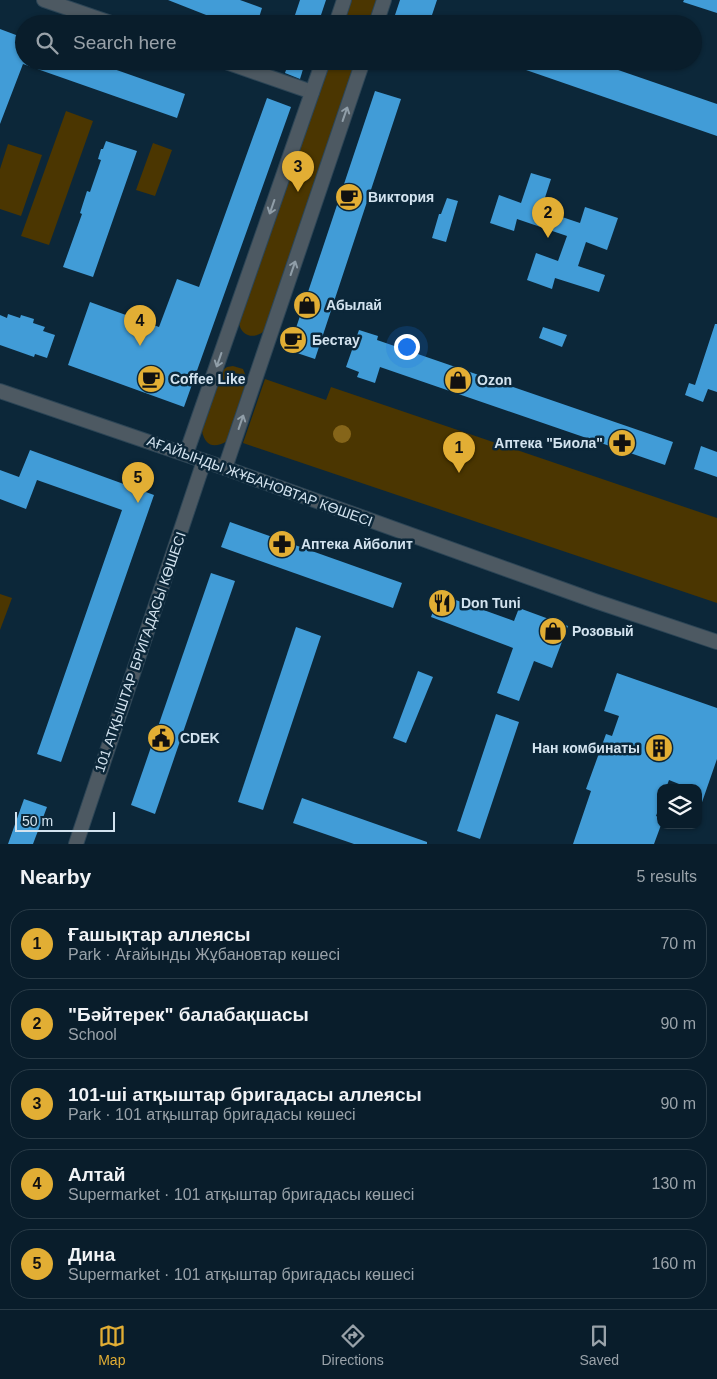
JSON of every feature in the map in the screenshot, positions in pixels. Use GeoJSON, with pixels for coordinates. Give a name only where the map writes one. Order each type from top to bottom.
{"type":"FeatureCollection","features":[{"type":"Feature","properties":{"kind":"street"},"geometry":{"type":"LineString","coordinates":[[44,0],[88,15]]}},
{"type":"Feature","properties":{"kind":"street"},"geometry":{"type":"LineString","coordinates":[[339,15],[344,0]]}},
{"type":"Feature","properties":{"kind":"street"},"geometry":{"type":"LineString","coordinates":[[379,15],[384,0]]}},
{"type":"Feature","properties":{"kind":"street"},"geometry":{"type":"LineString","coordinates":[[249,70],[312,92]]}},
{"type":"Feature","properties":{"kind":"street"},"geometry":{"type":"LineString","coordinates":[[186,454],[320,70]]}},
{"type":"Feature","properties":{"kind":"street"},"geometry":{"type":"LineString","coordinates":[[225,468],[360,70]]}},
{"type":"Feature","properties":{"kind":"street","name":"АҒАЙЫНДЫ ЖҰБАНОВТАР КӨШЕСІ"},"geometry":{"type":"LineString","coordinates":[[0,391],[204,460],[595,601],[717,642]]}},
{"type":"Feature","properties":{"kind":"street","name":"101 АТҚЫШТАР БРИГАДАСЫ КӨШЕСІ"},"geometry":{"type":"LineString","coordinates":[[76,844],[204,460]]}},
{"type":"Feature","properties":{"kind":"shaded area"},"geometry":{"type":"Polygon","coordinates":[[[351,0],[378,0],[373,15],[346,15],[351,0]]]}},
{"type":"Feature","properties":{"kind":"shaded area"},"geometry":{"type":"Polygon","coordinates":[[[327,70],[354,70],[264,331],[252,336],[248,335],[242,331],[239,323],[327,70]]]}},
{"type":"Feature","properties":{"kind":"shaded area"},"geometry":{"type":"Polygon","coordinates":[[[66,111],[93,121],[49,245],[21,236],[66,111]]]}},
{"type":"Feature","properties":{"kind":"shaded area"},"geometry":{"type":"Polygon","coordinates":[[[153,143],[172,150],[155,196],[136,190],[153,143]]]}},
{"type":"Feature","properties":{"kind":"shaded area"},"geometry":{"type":"Polygon","coordinates":[[[8,144],[42,155],[21,216],[0,209],[0,169],[8,144]]]}},
{"type":"Feature","properties":{"kind":"shaded area"},"geometry":{"type":"Polygon","coordinates":[[[233,366],[243,369],[247,379],[227,441],[218,445],[211,445],[205,440],[202,431],[223,370],[233,366]]]}},
{"type":"Feature","properties":{"kind":"shaded area"},"geometry":{"type":"Polygon","coordinates":[[[265,379],[326,400],[331,387],[717,518],[717,603],[243,443],[265,379]]]}},
{"type":"Feature","properties":{"kind":"shaded area"},"geometry":{"type":"Polygon","coordinates":[[[342,425],[348,428],[351,434],[348,440],[342,443],[336,440],[333,434],[336,428],[342,425]]]}},
{"type":"Feature","properties":{"kind":"shaded area"},"geometry":{"type":"Polygon","coordinates":[[[0,594],[12,598],[0,630],[0,594]]]}},
{"type":"Feature","properties":{"kind":"building"},"geometry":{"type":"Polygon","coordinates":[[[168,0],[240,0],[262,8],[260,15],[206,15],[168,0]]]}},
{"type":"Feature","properties":{"kind":"building"},"geometry":{"type":"Polygon","coordinates":[[[300,0],[326,0],[321,15],[295,15],[300,0]]]}},
{"type":"Feature","properties":{"kind":"building"},"geometry":{"type":"Polygon","coordinates":[[[400,0],[437,0],[432,15],[395,15],[400,0]]]}},
{"type":"Feature","properties":{"kind":"building"},"geometry":{"type":"Polygon","coordinates":[[[684,0],[717,0],[717,13],[683,2],[684,0]]]}},
{"type":"Feature","properties":{"kind":"building"},"geometry":{"type":"Polygon","coordinates":[[[0,29],[15,35],[15,70],[21,70],[0,124],[0,29]]]}},
{"type":"Feature","properties":{"kind":"building"},"geometry":{"type":"Polygon","coordinates":[[[40,70],[117,70],[185,94],[177,118],[40,70]]]}},
{"type":"Feature","properties":{"kind":"building"},"geometry":{"type":"Polygon","coordinates":[[[286,70],[303,70],[300,79],[285,73],[286,70]]]}},
{"type":"Feature","properties":{"kind":"building"},"geometry":{"type":"Polygon","coordinates":[[[526,70],[618,70],[717,104],[717,136],[526,70]]]}},
{"type":"Feature","properties":{"kind":"building"},"geometry":{"type":"Polygon","coordinates":[[[375,91],[401,99],[315,359],[285,349],[291,329],[295,331],[375,91]]]}},
{"type":"Feature","properties":{"kind":"building"},"geometry":{"type":"Polygon","coordinates":[[[267,98],[291,107],[184,407],[68,365],[90,302],[159,327],[177,279],[199,287],[267,98]]]}},
{"type":"Feature","properties":{"kind":"building"},"geometry":{"type":"Polygon","coordinates":[[[106,141],[137,151],[93,277],[63,267],[82,214],[80,213],[87,191],[90,192],[101,160],[98,159],[101,149],[103,149],[106,141]]]}},
{"type":"Feature","properties":{"kind":"building"},"geometry":{"type":"Polygon","coordinates":[[[531,173],[551,179],[541,210],[580,223],[585,207],[618,218],[607,250],[586,242],[578,266],[605,275],[599,292],[555,278],[552,289],[527,280],[536,253],[558,261],[567,236],[517,219],[514,231],[490,223],[499,195],[521,203],[531,173]]]}},
{"type":"Feature","properties":{"kind":"building"},"geometry":{"type":"Polygon","coordinates":[[[447,198],[458,201],[446,242],[432,238],[439,214],[441,214],[447,198]]]}},
{"type":"Feature","properties":{"kind":"building"},"geometry":{"type":"Polygon","coordinates":[[[8,314],[20,318],[21,315],[34,319],[33,323],[45,327],[43,331],[55,335],[47,358],[35,354],[34,357],[0,345],[0,315],[7,318],[8,314]]]}},
{"type":"Feature","properties":{"kind":"building"},"geometry":{"type":"Polygon","coordinates":[[[715,324],[717,324],[717,392],[708,389],[703,402],[685,395],[689,383],[695,385],[715,324]]]}},
{"type":"Feature","properties":{"kind":"building"},"geometry":{"type":"Polygon","coordinates":[[[543,327],[567,335],[562,347],[539,338],[543,327]]]}},
{"type":"Feature","properties":{"kind":"building"},"geometry":{"type":"Polygon","coordinates":[[[359,330],[378,336],[377,340],[673,442],[665,465],[380,367],[375,383],[357,377],[359,372],[346,367],[359,330]]]}},
{"type":"Feature","properties":{"kind":"building"},"geometry":{"type":"Polygon","coordinates":[[[701,446],[717,452],[717,477],[694,469],[701,446]]]}},
{"type":"Feature","properties":{"kind":"building"},"geometry":{"type":"Polygon","coordinates":[[[30,450],[154,495],[61,762],[37,754],[122,510],[37,480],[26,509],[0,499],[0,470],[19,477],[30,450]]]}},
{"type":"Feature","properties":{"kind":"building"},"geometry":{"type":"Polygon","coordinates":[[[230,522],[402,583],[393,608],[221,547],[230,522]]]}},
{"type":"Feature","properties":{"kind":"building"},"geometry":{"type":"Polygon","coordinates":[[[211,573],[235,581],[155,814],[131,805],[211,573]]]}},
{"type":"Feature","properties":{"kind":"building"},"geometry":{"type":"Polygon","coordinates":[[[439,594],[514,621],[519,608],[568,626],[552,668],[534,661],[519,701],[497,693],[513,648],[431,617],[439,594]]]}},
{"type":"Feature","properties":{"kind":"building"},"geometry":{"type":"Polygon","coordinates":[[[296,627],[321,636],[263,810],[238,802],[296,627]]]}},
{"type":"Feature","properties":{"kind":"building"},"geometry":{"type":"Polygon","coordinates":[[[418,671],[433,677],[406,743],[393,738],[418,671]]]}},
{"type":"Feature","properties":{"kind":"building","name":"Нан комбинаты"},"geometry":{"type":"Polygon","coordinates":[[[617,673],[717,708],[717,759],[702,802],[702,784],[679,784],[669,780],[668,784],[657,784],[656,816],[657,829],[660,829],[654,844],[573,844],[591,791],[586,789],[606,734],[612,736],[619,716],[604,711],[617,673]]]}},
{"type":"Feature","properties":{"kind":"building"},"geometry":{"type":"Polygon","coordinates":[[[496,714],[519,722],[480,839],[457,831],[496,714]]]}},
{"type":"Feature","properties":{"kind":"building"},"geometry":{"type":"Polygon","coordinates":[[[302,798],[427,842],[427,844],[354,844],[293,823],[302,798]]]}},
{"type":"Feature","properties":{"kind":"building"},"geometry":{"type":"Polygon","coordinates":[[[24,799],[47,807],[33,844],[8,844],[24,799]]]}},
{"type":"Feature","properties":{"kind":"place","name":"101-ші атқыштар бригадасы аллеясы"},"geometry":{"type":"Point","coordinates":[298,192]}},
{"type":"Feature","properties":{"kind":"place","name":"Виктория"},"geometry":{"type":"Point","coordinates":[349,197]}},
{"type":"Feature","properties":{"kind":"place","name":"\"Бәйтерек\" балабақшасы"},"geometry":{"type":"Point","coordinates":[548,238]}},
{"type":"Feature","properties":{"kind":"place","name":"Абылай"},"geometry":{"type":"Point","coordinates":[307,305]}},
{"type":"Feature","properties":{"kind":"place","name":"Бестау"},"geometry":{"type":"Point","coordinates":[293,340]}},
{"type":"Feature","properties":{"kind":"place","name":"Алтай"},"geometry":{"type":"Point","coordinates":[140,346]}},
{"type":"Feature","properties":{"kind":"place","name":"Coffee Like"},"geometry":{"type":"Point","coordinates":[151,379]}},
{"type":"Feature","properties":{"kind":"place","name":"Ozon"},"geometry":{"type":"Point","coordinates":[458,380]}},
{"type":"Feature","properties":{"kind":"place","name":"Аптека \"Биола\""},"geometry":{"type":"Point","coordinates":[622,443]}},
{"type":"Feature","properties":{"kind":"place","name":"Ғашықтар аллеясы"},"geometry":{"type":"Point","coordinates":[459,473]}},
{"type":"Feature","properties":{"kind":"place","name":"Дина"},"geometry":{"type":"Point","coordinates":[138,503]}},
{"type":"Feature","properties":{"kind":"place","name":"Аптека Айболит"},"geometry":{"type":"Point","coordinates":[282,544]}},
{"type":"Feature","properties":{"kind":"place","name":"Don Tuni"},"geometry":{"type":"Point","coordinates":[442,603]}},
{"type":"Feature","properties":{"kind":"place","name":"Розовый"},"geometry":{"type":"Point","coordinates":[553,631]}},
{"type":"Feature","properties":{"kind":"place","name":"CDEK"},"geometry":{"type":"Point","coordinates":[161,738]}},
{"type":"Feature","properties":{"kind":"place","name":"Нан комбинаты"},"geometry":{"type":"Point","coordinates":[659,748]}}]}
